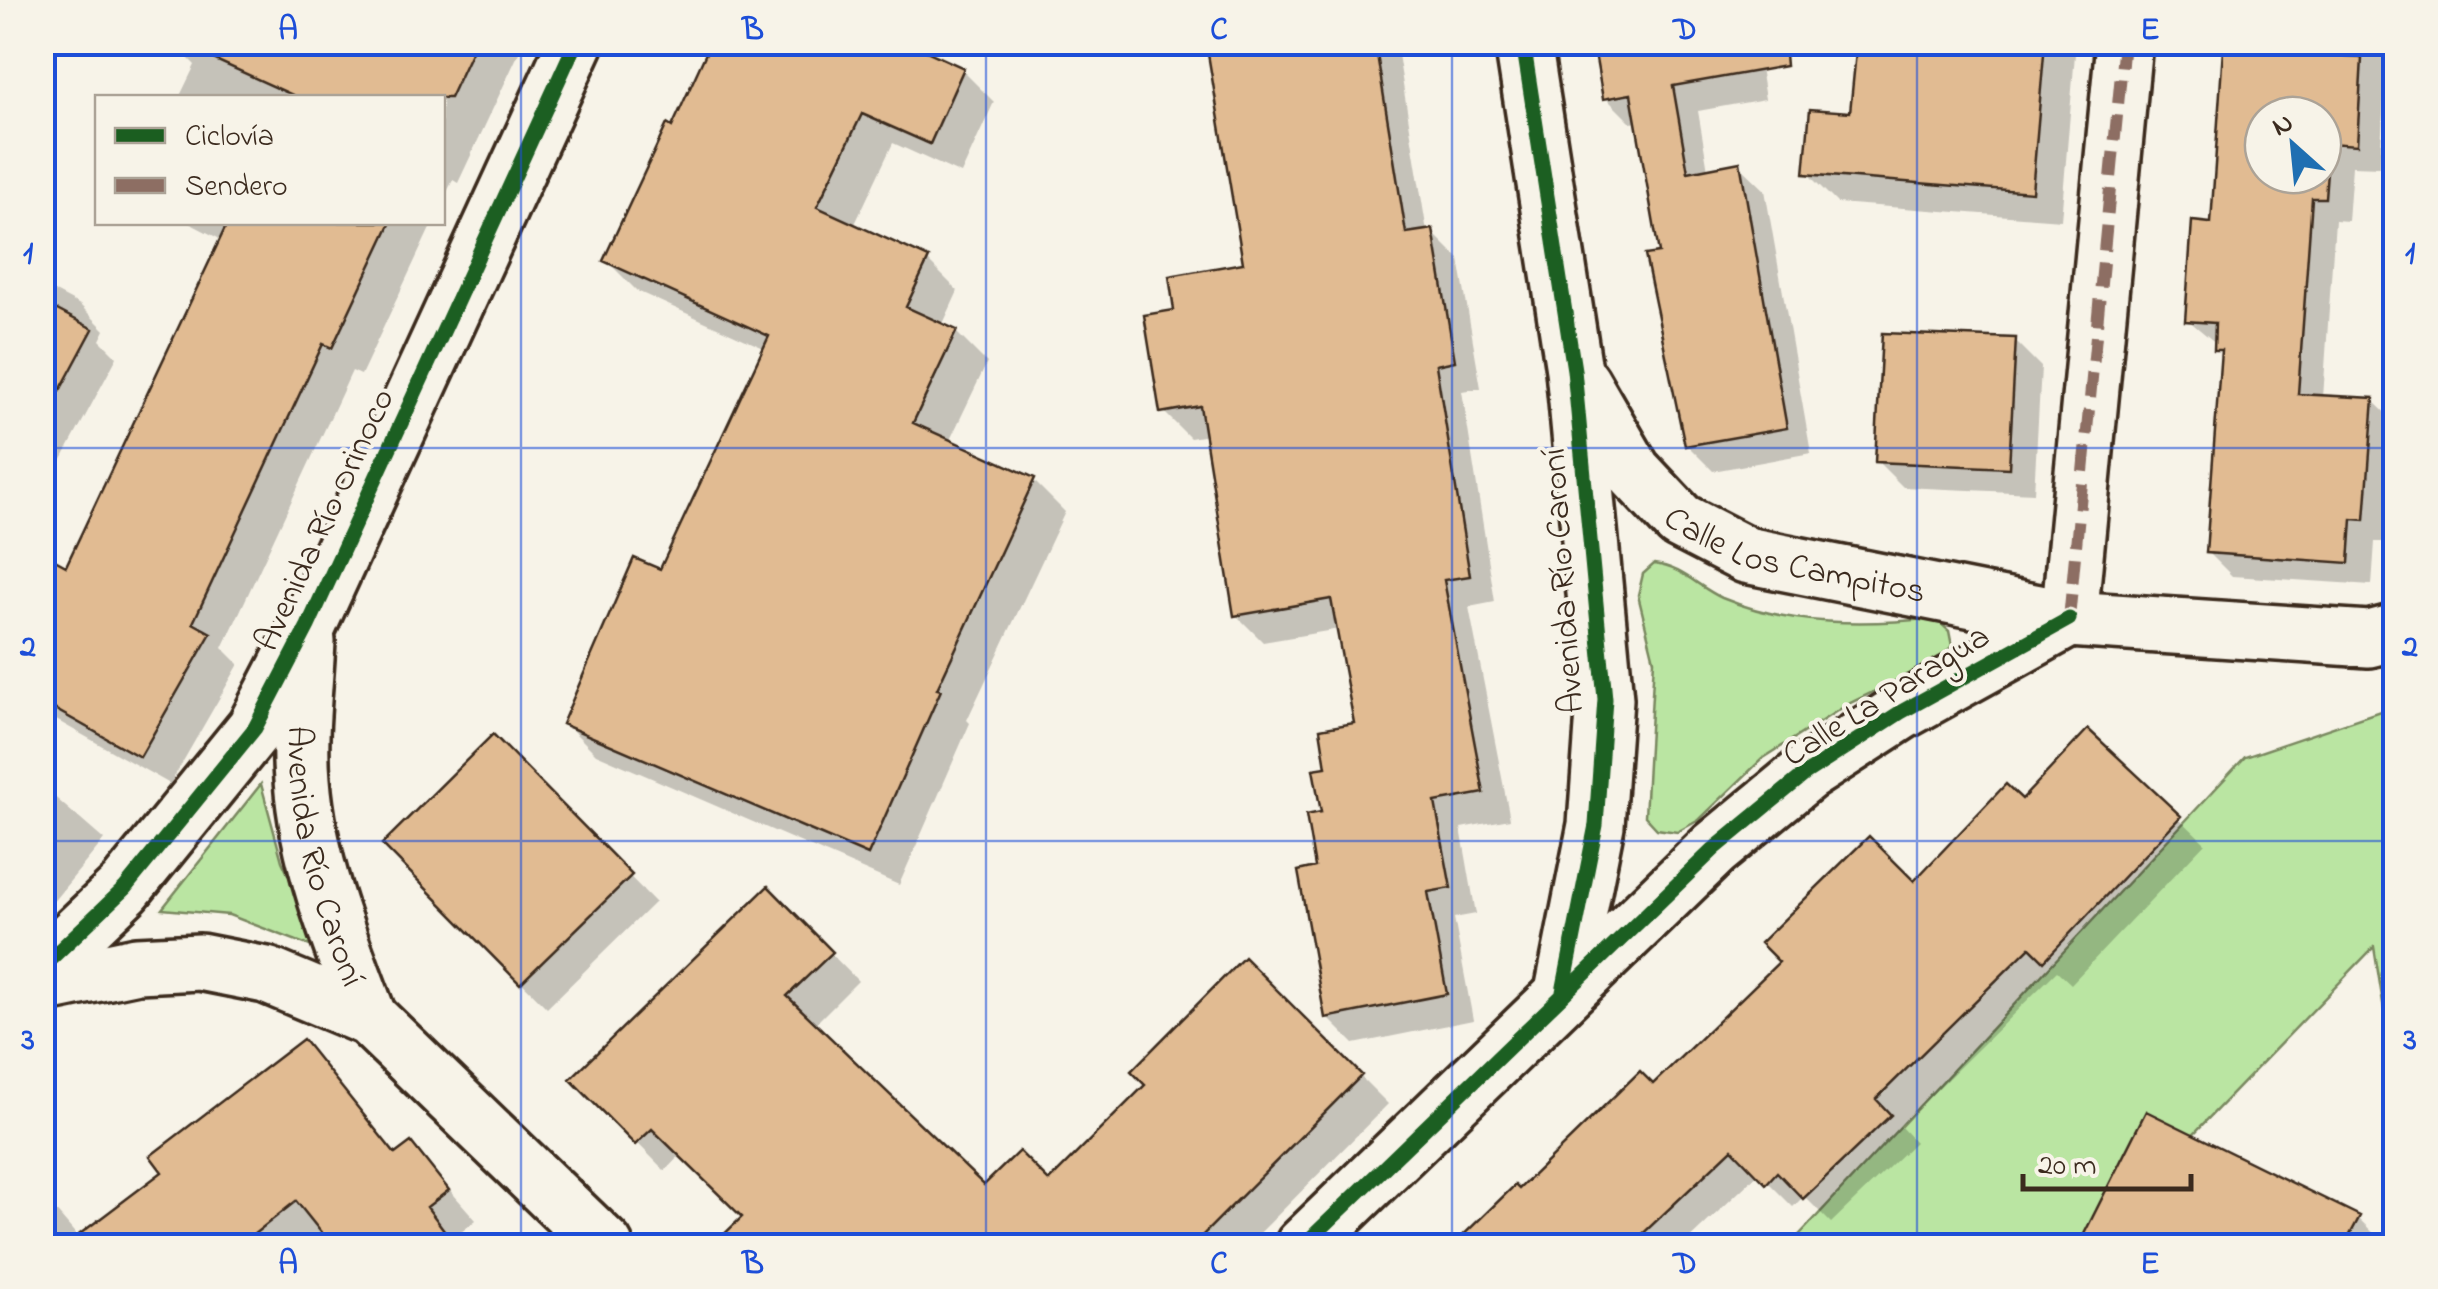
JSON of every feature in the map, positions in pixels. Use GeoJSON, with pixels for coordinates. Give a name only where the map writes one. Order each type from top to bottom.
{"type":"FeatureCollection","features":[{"type":"Feature","properties":{"kind":"street","name":"Avenida Río Orinoco"},"geometry":{"type":"LineString","coordinates":[[42,967],[126,888],[254,728],[308,626],[576,42]]}},
{"type":"Feature","properties":{"kind":"street","name":"Avenida Río Caroní"},"geometry":{"type":"LineString","coordinates":[[1523,42],[1574,370],[1605,698],[1596,826],[1563,992]]}},
{"type":"Feature","properties":{"kind":"street"},"geometry":{"type":"LineString","coordinates":[[2069,619],[2124,42]]}},
{"type":"Feature","properties":{"kind":"street","name":"Calle Los Campitos"},"geometry":{"type":"LineString","coordinates":[[1574,370],[1634,470],[1680,521],[1746,555],[2069,619],[2369,639],[2396,632]]}},
{"type":"Feature","properties":{"kind":"street","name":"Calle La Paragua"},"geometry":{"type":"LineString","coordinates":[[1563,992],[1714,849],[1805,774],[1901,712],[2069,619]]}},
{"type":"Feature","properties":{"kind":"street","name":"Avenida Río Caroní"},"geometry":{"type":"LineString","coordinates":[[308,626],[302,780],[318,866],[337,935],[369,1018]]}},
{"type":"Feature","properties":{"kind":"street","name":"Avenida Río Caroní"},"geometry":{"type":"LineString","coordinates":[[42,985],[137,965],[200,962],[266,975],[369,1018],[605,1246]]}},
{"type":"Feature","properties":{"kind":"street"},"geometry":{"type":"LineString","coordinates":[[1303,1246],[1563,992]]}},
{"type":"Feature","properties":{"kind":"green space"},"geometry":{"type":"Polygon","coordinates":[[[1654,564],[1681,573],[1722,598],[1774,614],[1854,623],[1935,618],[1949,631],[1952,646],[1937,661],[1848,704],[1762,759],[1699,820],[1677,832],[1657,829],[1645,816],[1654,660],[1638,595],[1643,574],[1654,564]]]}},
{"type":"Feature","properties":{"kind":"green space"},"geometry":{"type":"Polygon","coordinates":[[[2395,706],[2395,1078],[2374,947],[2085,1246],[1789,1246],[2245,757],[2395,706]]]}},
{"type":"Feature","properties":{"kind":"green space"},"geometry":{"type":"Polygon","coordinates":[[[261,784],[282,861],[323,951],[229,915],[162,909],[261,784]]]}},
{"type":"Feature","properties":{"kind":"building"},"geometry":{"type":"Polygon","coordinates":[[[176,42],[476,42],[450,98],[292,95],[176,42]]]}},
{"type":"Feature","properties":{"kind":"building"},"geometry":{"type":"Polygon","coordinates":[[[711,42],[907,42],[964,68],[930,144],[862,114],[817,207],[929,258],[906,307],[957,330],[913,423],[1035,478],[937,689],[941,690],[868,855],[562,724],[634,558],[660,569],[769,336],[603,261],[667,124],[672,127],[711,42]]]}},
{"type":"Feature","properties":{"kind":"building"},"geometry":{"type":"Polygon","coordinates":[[[1206,42],[1375,42],[1406,233],[1433,229],[1455,361],[1436,365],[1470,576],[1444,580],[1484,793],[1435,802],[1451,888],[1428,892],[1447,994],[1325,1018],[1298,871],[1315,867],[1306,815],[1321,812],[1313,769],[1326,767],[1320,729],[1354,723],[1331,599],[1234,616],[1200,406],[1160,413],[1144,315],[1174,310],[1169,276],[1243,263],[1206,42]]]}},
{"type":"Feature","properties":{"kind":"building"},"geometry":{"type":"Polygon","coordinates":[[[1593,42],[1784,42],[1786,66],[1673,86],[1688,172],[1740,162],[1787,428],[1685,446],[1645,255],[1659,253],[1631,94],[1603,99],[1593,42]]]}},
{"type":"Feature","properties":{"kind":"building"},"geometry":{"type":"Polygon","coordinates":[[[1857,42],[2045,42],[2032,192],[1804,174],[1810,109],[1850,112],[1857,42]]]}},
{"type":"Feature","properties":{"kind":"building"},"geometry":{"type":"Polygon","coordinates":[[[2223,49],[2362,58],[2357,145],[2343,144],[2343,95],[2243,95],[2243,195],[2325,195],[2312,198],[2298,394],[2374,398],[2365,520],[2352,519],[2349,563],[2206,553],[2221,350],[2214,350],[2215,323],[2185,321],[2192,221],[2211,223],[2223,49]]]}},
{"type":"Feature","properties":{"kind":"building"},"geometry":{"type":"Polygon","coordinates":[[[227,225],[390,225],[332,348],[323,344],[193,623],[211,633],[140,757],[42,702],[42,553],[66,566],[227,225]]]}},
{"type":"Feature","properties":{"kind":"building"},"geometry":{"type":"Polygon","coordinates":[[[42,302],[93,329],[42,424],[42,302]]]}},
{"type":"Feature","properties":{"kind":"building"},"geometry":{"type":"Polygon","coordinates":[[[1882,333],[2016,338],[2009,468],[1875,462],[1882,333]]]}},
{"type":"Feature","properties":{"kind":"building"},"geometry":{"type":"Polygon","coordinates":[[[2088,729],[2181,816],[2044,961],[2030,947],[1876,1099],[1891,1115],[1803,1199],[1777,1172],[1766,1184],[1732,1149],[1630,1246],[1452,1246],[1515,1185],[1519,1189],[1640,1071],[1653,1084],[1779,962],[1760,943],[1869,836],[1914,881],[2006,784],[2022,799],[2088,729]]]}},
{"type":"Feature","properties":{"kind":"building"},"geometry":{"type":"Polygon","coordinates":[[[493,734],[632,875],[520,984],[382,844],[493,734]]]}},
{"type":"Feature","properties":{"kind":"building"},"geometry":{"type":"Polygon","coordinates":[[[768,886],[833,952],[787,996],[984,1185],[1019,1151],[1049,1181],[1145,1085],[1131,1071],[1244,957],[1362,1075],[1192,1246],[712,1246],[742,1217],[652,1129],[635,1145],[570,1079],[768,886]]]}},
{"type":"Feature","properties":{"kind":"building"},"geometry":{"type":"Polygon","coordinates":[[[303,1039],[395,1154],[411,1142],[449,1190],[427,1207],[456,1246],[332,1246],[296,1201],[239,1246],[64,1246],[162,1172],[150,1156],[303,1039]]]}},
{"type":"Feature","properties":{"kind":"building"},"geometry":{"type":"Polygon","coordinates":[[[2146,1111],[2360,1216],[2344,1246],[2078,1246],[2146,1111]]]}},
{"type":"Feature","properties":{"kind":"marked path"},"geometry":{"type":"LineString","coordinates":[[2069,619],[2124,42]]}},
{"type":"Feature","properties":{"kind":"cycle path"},"geometry":{"type":"LineString","coordinates":[[42,967],[125,888],[255,728],[308,626],[576,42]]}},
{"type":"Feature","properties":{"kind":"cycle path"},"geometry":{"type":"LineString","coordinates":[[1523,42],[1574,370],[1605,699],[1596,825],[1563,992]]}},
{"type":"Feature","properties":{"kind":"cycle path"},"geometry":{"type":"LineString","coordinates":[[1303,1246],[1714,849],[1805,774],[1901,712],[2069,619]]}}]}
